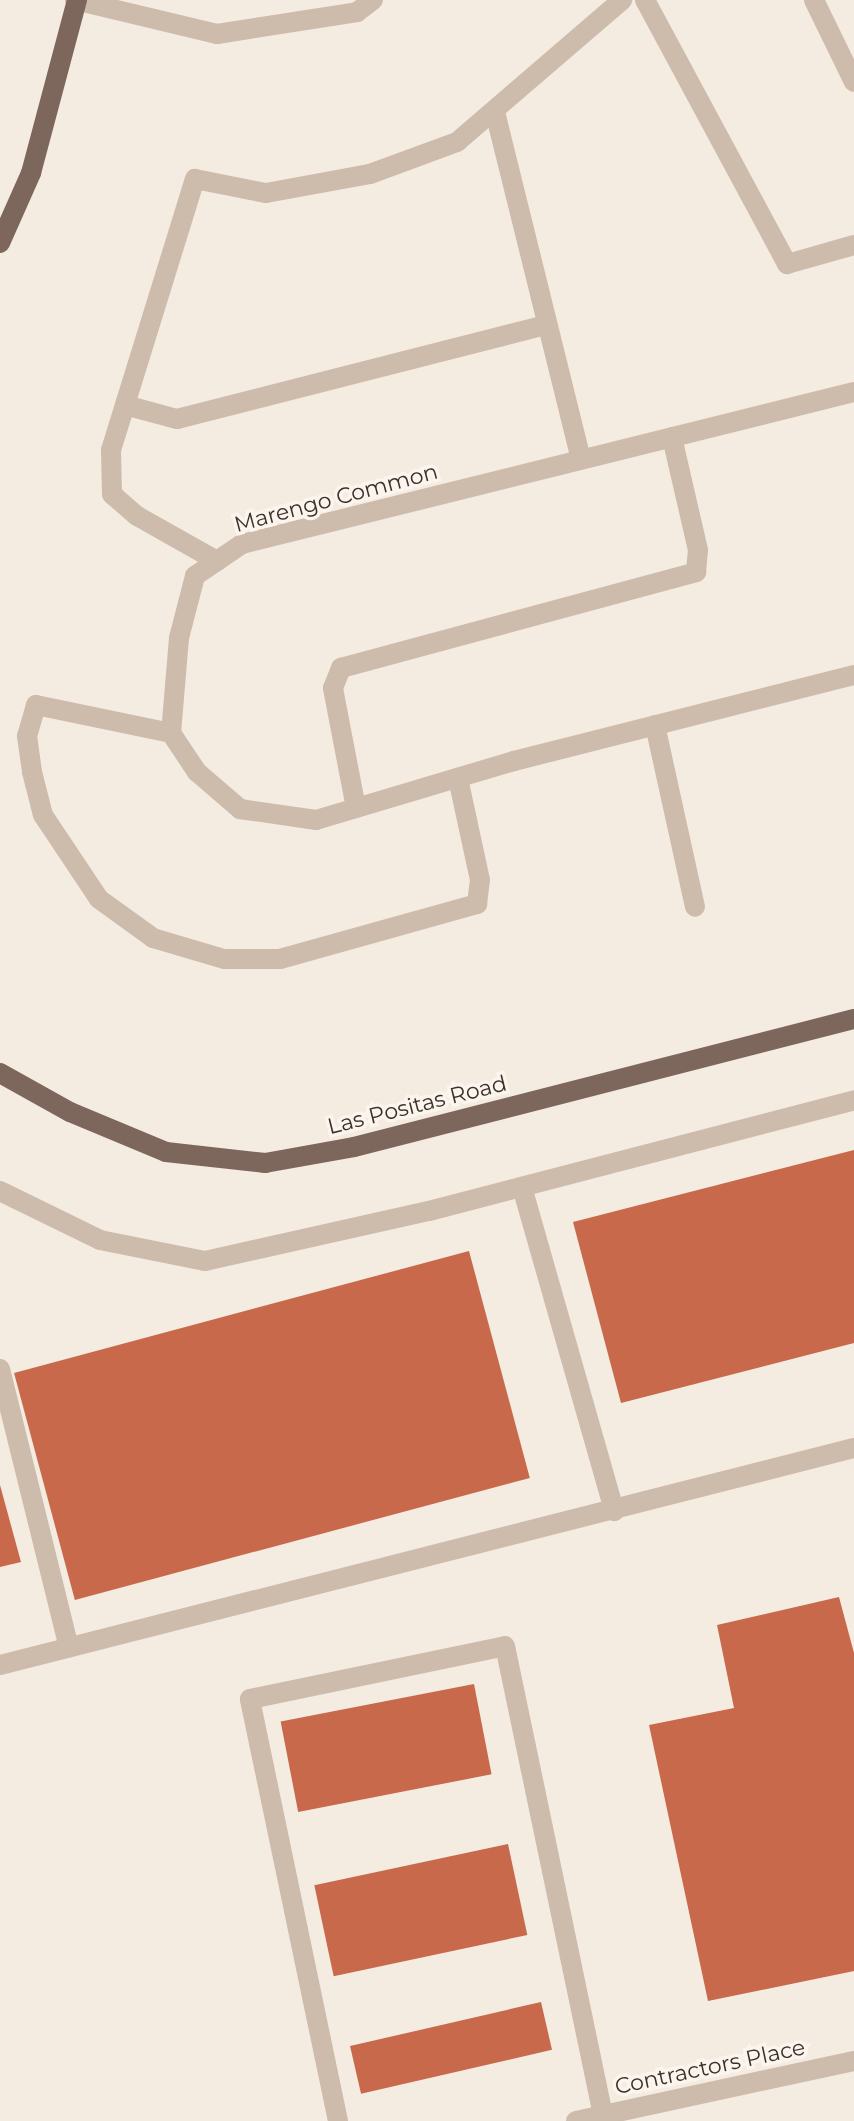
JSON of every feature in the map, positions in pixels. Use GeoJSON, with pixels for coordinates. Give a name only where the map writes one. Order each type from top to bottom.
{"type":"FeatureCollection","features":[{"type":"Feature","properties":{"kind":"main road"},"geometry":{"type":"LineString","coordinates":[[0,243],[31,173],[76,0]]}},
{"type":"Feature","properties":{"kind":"main road","name":"Las Positas Road"},"geometry":{"type":"LineString","coordinates":[[0,1073],[70,1112],[166,1152],[265,1163],[354,1147],[854,1019]]}},
{"type":"Feature","properties":{"kind":"street"},"geometry":{"type":"LineString","coordinates":[[76,0],[217,34],[357,12],[373,0]]}},
{"type":"Feature","properties":{"kind":"street"},"geometry":{"type":"LineString","coordinates":[[217,561],[137,516],[112,494],[111,450],[195,179],[266,193],[370,174],[457,142],[622,0]]}},
{"type":"Feature","properties":{"kind":"street"},"geometry":{"type":"LineString","coordinates":[[645,0],[787,264],[854,245]]}},
{"type":"Feature","properties":{"kind":"street"},"geometry":{"type":"LineString","coordinates":[[814,0],[854,82]]}},
{"type":"Feature","properties":{"kind":"street"},"geometry":{"type":"LineString","coordinates":[[495,112],[581,460]]}},
{"type":"Feature","properties":{"kind":"street"},"geometry":{"type":"LineString","coordinates":[[125,405],[177,419],[547,325]]}},
{"type":"Feature","properties":{"kind":"street","name":"Marengo Common"},"geometry":{"type":"LineString","coordinates":[[171,733],[179,638],[195,576],[242,544],[854,392]]}},
{"type":"Feature","properties":{"kind":"street"},"geometry":{"type":"LineString","coordinates":[[356,808],[333,688],[341,668],[696,572],[698,550],[672,437]]}},
{"type":"Feature","properties":{"kind":"street"},"geometry":{"type":"LineString","coordinates":[[458,778],[480,880],[477,904],[280,959],[224,959],[153,938],[99,899],[43,815],[27,736],[36,705],[171,733],[197,772],[240,809],[316,820],[458,778],[854,675]]}},
{"type":"Feature","properties":{"kind":"street"},"geometry":{"type":"LineString","coordinates":[[655,725],[695,907]]}},
{"type":"Feature","properties":{"kind":"street"},"geometry":{"type":"LineString","coordinates":[[2,1197],[100,1240],[205,1261],[522,1187],[854,1100]]}},
{"type":"Feature","properties":{"kind":"street"},"geometry":{"type":"LineString","coordinates":[[522,1187],[614,1511]]}},
{"type":"Feature","properties":{"kind":"street"},"geometry":{"type":"LineString","coordinates":[[0,1369],[69,1648]]}},
{"type":"Feature","properties":{"kind":"street"},"geometry":{"type":"LineString","coordinates":[[0,1665],[854,1448]]}},
{"type":"Feature","properties":{"kind":"street"},"geometry":{"type":"LineString","coordinates":[[338,2121],[250,1699],[505,1646],[603,2115]]}},
{"type":"Feature","properties":{"kind":"street","name":"Contractors Place"},"geometry":{"type":"LineString","coordinates":[[576,2121],[854,2061]]}},
{"type":"Feature","properties":{"kind":"building"},"geometry":{"type":"Polygon","coordinates":[[[854,1150],[854,1343],[621,1403],[573,1222],[854,1150]]]}},
{"type":"Feature","properties":{"kind":"building"},"geometry":{"type":"Polygon","coordinates":[[[469,1251],[530,1478],[75,1600],[14,1373],[469,1251]]]}},
{"type":"Feature","properties":{"kind":"building"},"geometry":{"type":"Polygon","coordinates":[[[0,1485],[21,1562],[0,1567],[0,1485]]]}},
{"type":"Feature","properties":{"kind":"building"},"geometry":{"type":"Polygon","coordinates":[[[839,1597],[854,1653],[854,1971],[708,2001],[649,1725],[734,1708],[717,1625],[839,1597]]]}},
{"type":"Feature","properties":{"kind":"building"},"geometry":{"type":"Polygon","coordinates":[[[474,1684],[492,1774],[298,1812],[281,1722],[474,1684]]]}},
{"type":"Feature","properties":{"kind":"building"},"geometry":{"type":"Polygon","coordinates":[[[508,1844],[527,1935],[334,1976],[314,1885],[508,1844]]]}},
{"type":"Feature","properties":{"kind":"building"},"geometry":{"type":"Polygon","coordinates":[[[541,2002],[552,2050],[361,2094],[350,2046],[541,2002]]]}}]}
